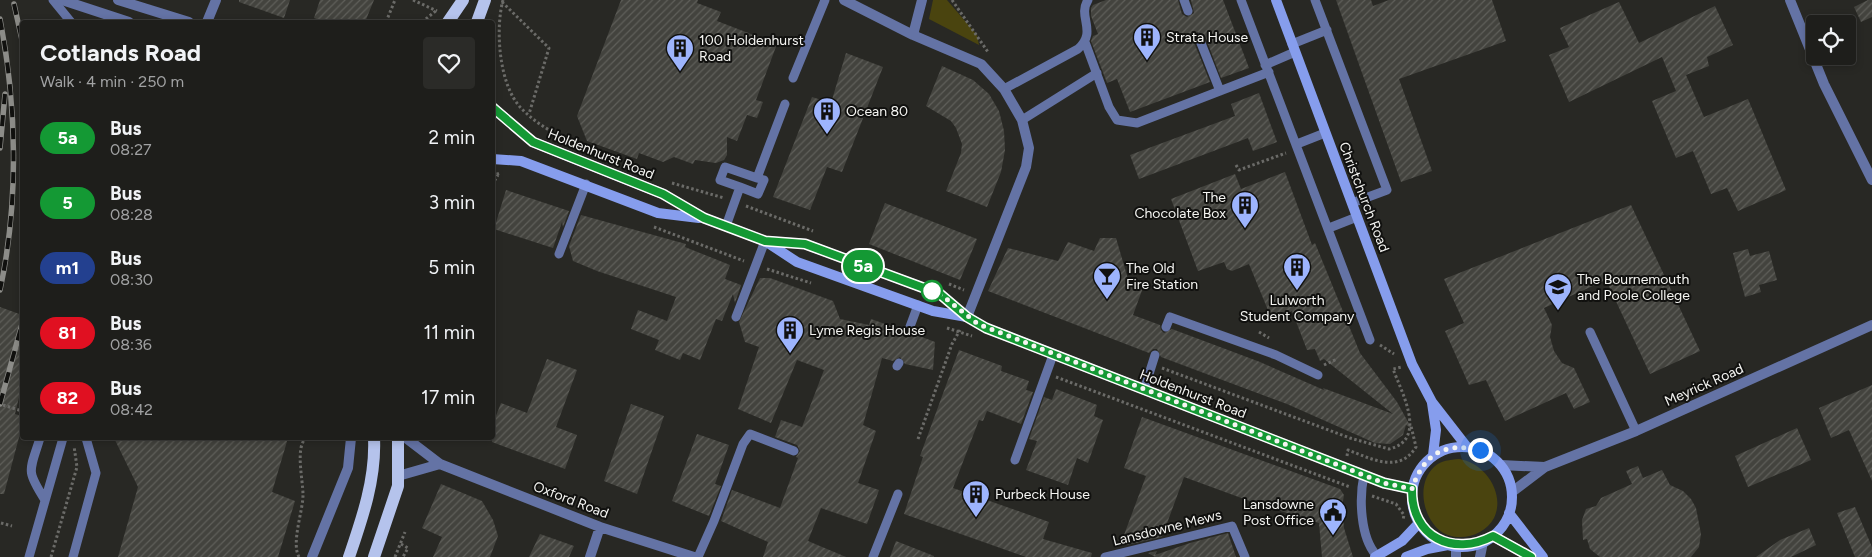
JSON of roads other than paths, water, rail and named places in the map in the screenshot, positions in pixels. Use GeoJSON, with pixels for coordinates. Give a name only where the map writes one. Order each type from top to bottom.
{"type":"FeatureCollection","features":[{"type":"Feature","properties":{"kind":"main road"},"geometry":{"type":"LineString","coordinates":[[449,20],[463,0]]}},
{"type":"Feature","properties":{"kind":"main road"},"geometry":{"type":"LineString","coordinates":[[477,20],[485,0]]}},
{"type":"Feature","properties":{"kind":"main road","name":"Christchurch Road"},"geometry":{"type":"LineString","coordinates":[[1276,0],[1412,364],[1432,402],[1467,447]]}},
{"type":"Feature","properties":{"kind":"main road","name":"Holdenhurst Road"},"geometry":{"type":"LineString","coordinates":[[495,110],[533,142],[663,194],[704,218],[765,241],[797,262],[933,311],[967,317]]}},
{"type":"Feature","properties":{"kind":"main road","name":"Holdenhurst Road"},"geometry":{"type":"LineString","coordinates":[[495,159],[521,161],[586,184],[658,213],[704,218]]}},
{"type":"Feature","properties":{"kind":"main road","name":"Holdenhurst Road"},"geometry":{"type":"LineString","coordinates":[[765,241],[805,244],[940,294],[978,324],[1384,483],[1412,489]]}},
{"type":"Feature","properties":{"kind":"main road","name":"Christchurch Road"},"geometry":{"type":"LineString","coordinates":[[1432,402],[1436,430],[1434,454]]}},
{"type":"Feature","properties":{"kind":"main road"},"geometry":{"type":"LineString","coordinates":[[349,557],[362,519],[372,470],[374,440]]}},
{"type":"Feature","properties":{"kind":"main road"},"geometry":{"type":"LineString","coordinates":[[374,557],[398,486],[398,440]]}},
{"type":"Feature","properties":{"kind":"main road"},"geometry":{"type":"LineString","coordinates":[[1406,557],[1427,549],[1454,550],[1483,542],[1493,536],[1503,526],[1510,513],[1512,492],[1508,478],[1501,465],[1480,450],[1467,447],[1442,450],[1434,454],[1417,474],[1412,489],[1413,507],[1419,523],[1437,541],[1454,550]]}},
{"type":"Feature","properties":{"kind":"main road"},"geometry":{"type":"LineString","coordinates":[[1510,513],[1544,557]]}},
{"type":"Feature","properties":{"kind":"main road"},"geometry":{"type":"LineString","coordinates":[[1376,556],[1402,541],[1419,523]]}},
{"type":"Feature","properties":{"kind":"main road"},"geometry":{"type":"LineString","coordinates":[[1493,536],[1531,557]]}},
{"type":"Feature","properties":{"kind":"street"},"geometry":{"type":"LineString","coordinates":[[62,0],[123,20]]}},
{"type":"Feature","properties":{"kind":"street"},"geometry":{"type":"LineString","coordinates":[[118,0],[183,20]]}},
{"type":"Feature","properties":{"kind":"street"},"geometry":{"type":"LineString","coordinates":[[208,20],[216,0]]}},
{"type":"Feature","properties":{"kind":"street"},"geometry":{"type":"LineString","coordinates":[[844,0],[913,35],[981,64],[1004,89],[1022,120],[1029,148],[1026,167],[967,317]]}},
{"type":"Feature","properties":{"kind":"street"},"geometry":{"type":"LineString","coordinates":[[913,35],[922,0]]}},
{"type":"Feature","properties":{"kind":"street"},"geometry":{"type":"LineString","coordinates":[[1790,0],[1824,84],[1872,180]]}},
{"type":"Feature","properties":{"kind":"street","name":"Meyrick Road"},"geometry":{"type":"LineString","coordinates":[[1512,492],[1546,467],[1636,431],[1872,325]]}},
{"type":"Feature","properties":{"kind":"street"},"geometry":{"type":"LineString","coordinates":[[312,557],[348,468],[351,440]]}},
{"type":"Feature","properties":{"kind":"street","name":"Oxford Road"},"geometry":{"type":"LineString","coordinates":[[409,440],[440,464],[600,526],[694,557]]}},
{"type":"Feature","properties":{"kind":"street"},"geometry":{"type":"LineString","coordinates":[[398,476],[440,464]]}},
{"type":"Feature","properties":{"kind":"street","name":"Meyrick Road"},"geometry":{"type":"LineString","coordinates":[[1501,465],[1546,467]]}},
{"type":"Feature","properties":{"kind":"street"},"geometry":{"type":"LineString","coordinates":[[590,557],[600,526]]}},
{"type":"Feature","properties":{"kind":"street"},"geometry":{"type":"LineString","coordinates":[[1480,557],[1483,542]]}},
{"type":"Feature","properties":{"kind":"lane"},"geometry":{"type":"LineString","coordinates":[[53,0],[68,20]]}},
{"type":"Feature","properties":{"kind":"lane"},"geometry":{"type":"LineString","coordinates":[[793,78],[825,0]]}},
{"type":"Feature","properties":{"kind":"lane"},"geometry":{"type":"LineString","coordinates":[[1004,89],[1078,49],[1085,42],[1088,29],[1085,3],[1088,0]]}},
{"type":"Feature","properties":{"kind":"lane"},"geometry":{"type":"LineString","coordinates":[[1184,0],[1188,11]]}},
{"type":"Feature","properties":{"kind":"lane"},"geometry":{"type":"LineString","coordinates":[[1241,0],[1370,340]]}},
{"type":"Feature","properties":{"kind":"lane"},"geometry":{"type":"LineString","coordinates":[[1315,0],[1387,190],[1352,203]]}},
{"type":"Feature","properties":{"kind":"lane"},"geometry":{"type":"LineString","coordinates":[[1085,42],[1109,107],[1117,120],[1126,123],[1136,123],[1220,91],[1267,68],[1294,48],[1327,30]]}},
{"type":"Feature","properties":{"kind":"lane"},"geometry":{"type":"LineString","coordinates":[[1199,38],[1220,91]]}},
{"type":"Feature","properties":{"kind":"lane"},"geometry":{"type":"LineString","coordinates":[[1022,120],[1097,73]]}},
{"type":"Feature","properties":{"kind":"lane"},"geometry":{"type":"LineString","coordinates":[[757,178],[785,104]]}},
{"type":"Feature","properties":{"kind":"lane"},"geometry":{"type":"LineString","coordinates":[[1297,146],[1325,132]]}},
{"type":"Feature","properties":{"kind":"lane"},"geometry":{"type":"LineString","coordinates":[[724,167],[764,180],[758,194],[740,187],[720,180],[724,167]]}},
{"type":"Feature","properties":{"kind":"lane"},"geometry":{"type":"LineString","coordinates":[[559,254],[586,184]]}},
{"type":"Feature","properties":{"kind":"lane"},"geometry":{"type":"LineString","coordinates":[[726,226],[740,187]]}},
{"type":"Feature","properties":{"kind":"lane"},"geometry":{"type":"LineString","coordinates":[[1328,228],[1357,217]]}},
{"type":"Feature","properties":{"kind":"lane"},"geometry":{"type":"LineString","coordinates":[[736,317],[765,241]]}},
{"type":"Feature","properties":{"kind":"lane"},"geometry":{"type":"LineString","coordinates":[[908,332],[918,306]]}},
{"type":"Feature","properties":{"kind":"lane"},"geometry":{"type":"LineString","coordinates":[[1166,327],[1170,317],[1276,355],[1318,375]]}},
{"type":"Feature","properties":{"kind":"lane"},"geometry":{"type":"LineString","coordinates":[[1590,332],[1636,431]]}},
{"type":"Feature","properties":{"kind":"lane"},"geometry":{"type":"LineString","coordinates":[[1015,460],[1053,354]]}},
{"type":"Feature","properties":{"kind":"lane"},"geometry":{"type":"LineString","coordinates":[[1144,390],[1155,355]]}},
{"type":"Feature","properties":{"kind":"lane"},"geometry":{"type":"LineString","coordinates":[[698,557],[714,521],[743,444],[750,434],[794,450]]}},
{"type":"Feature","properties":{"kind":"lane"},"geometry":{"type":"LineString","coordinates":[[39,440],[30,472],[44,500]]}},
{"type":"Feature","properties":{"kind":"lane"},"geometry":{"type":"LineString","coordinates":[[29,557],[62,440]]}},
{"type":"Feature","properties":{"kind":"lane"},"geometry":{"type":"LineString","coordinates":[[73,557],[96,473],[87,440]]}},
{"type":"Feature","properties":{"kind":"lane"},"geometry":{"type":"LineString","coordinates":[[1364,475],[1362,492],[1365,527],[1371,549],[1376,556]]}},
{"type":"Feature","properties":{"kind":"lane"},"geometry":{"type":"LineString","coordinates":[[873,557],[898,494]]}},
{"type":"Feature","properties":{"kind":"lane","name":"Lansdowne Mews"},"geometry":{"type":"LineString","coordinates":[[1105,557],[1232,526],[1245,557]]}},
{"type":"Feature","properties":{"kind":"railway"},"geometry":{"type":"LineString","coordinates":[[14,4],[20,31]]}},
{"type":"Feature","properties":{"kind":"railway"},"geometry":{"type":"LineString","coordinates":[[0,19],[10,86],[13,154],[13,189],[10,223],[0,290]]}},
{"type":"Feature","properties":{"kind":"railway"},"geometry":{"type":"LineString","coordinates":[[0,148],[5,94]]}},
{"type":"Feature","properties":{"kind":"railway"},"geometry":{"type":"LineString","coordinates":[[0,404],[20,331]]}},
{"type":"Feature","properties":{"kind":"place","name":"Strata House"},"geometry":{"type":"Point","coordinates":[1147,61]}},
{"type":"Feature","properties":{"kind":"place","name":"100 Holdenhurst Road"},"geometry":{"type":"Point","coordinates":[680,72]}},
{"type":"Feature","properties":{"kind":"place","name":"Ocean 80"},"geometry":{"type":"Point","coordinates":[827,135]}},
{"type":"Feature","properties":{"kind":"place","name":"The Chocolate Box"},"geometry":{"type":"Point","coordinates":[1245,229]}},
{"type":"Feature","properties":{"kind":"place","name":"Lulworth Student Company"},"geometry":{"type":"Point","coordinates":[1297,291]}},
{"type":"Feature","properties":{"kind":"place","name":"The Old Fire Station"},"geometry":{"type":"Point","coordinates":[1107,300]}},
{"type":"Feature","properties":{"kind":"place","name":"The Bournemouth and Poole College"},"geometry":{"type":"Point","coordinates":[1558,311]}},
{"type":"Feature","properties":{"kind":"place","name":"Lyme Regis House"},"geometry":{"type":"Point","coordinates":[790,354]}},
{"type":"Feature","properties":{"kind":"place","name":"Purbeck House"},"geometry":{"type":"Point","coordinates":[976,518]}},
{"type":"Feature","properties":{"kind":"place","name":"Lansdowne Post Office"},"geometry":{"type":"Point","coordinates":[1333,536]}}]}
